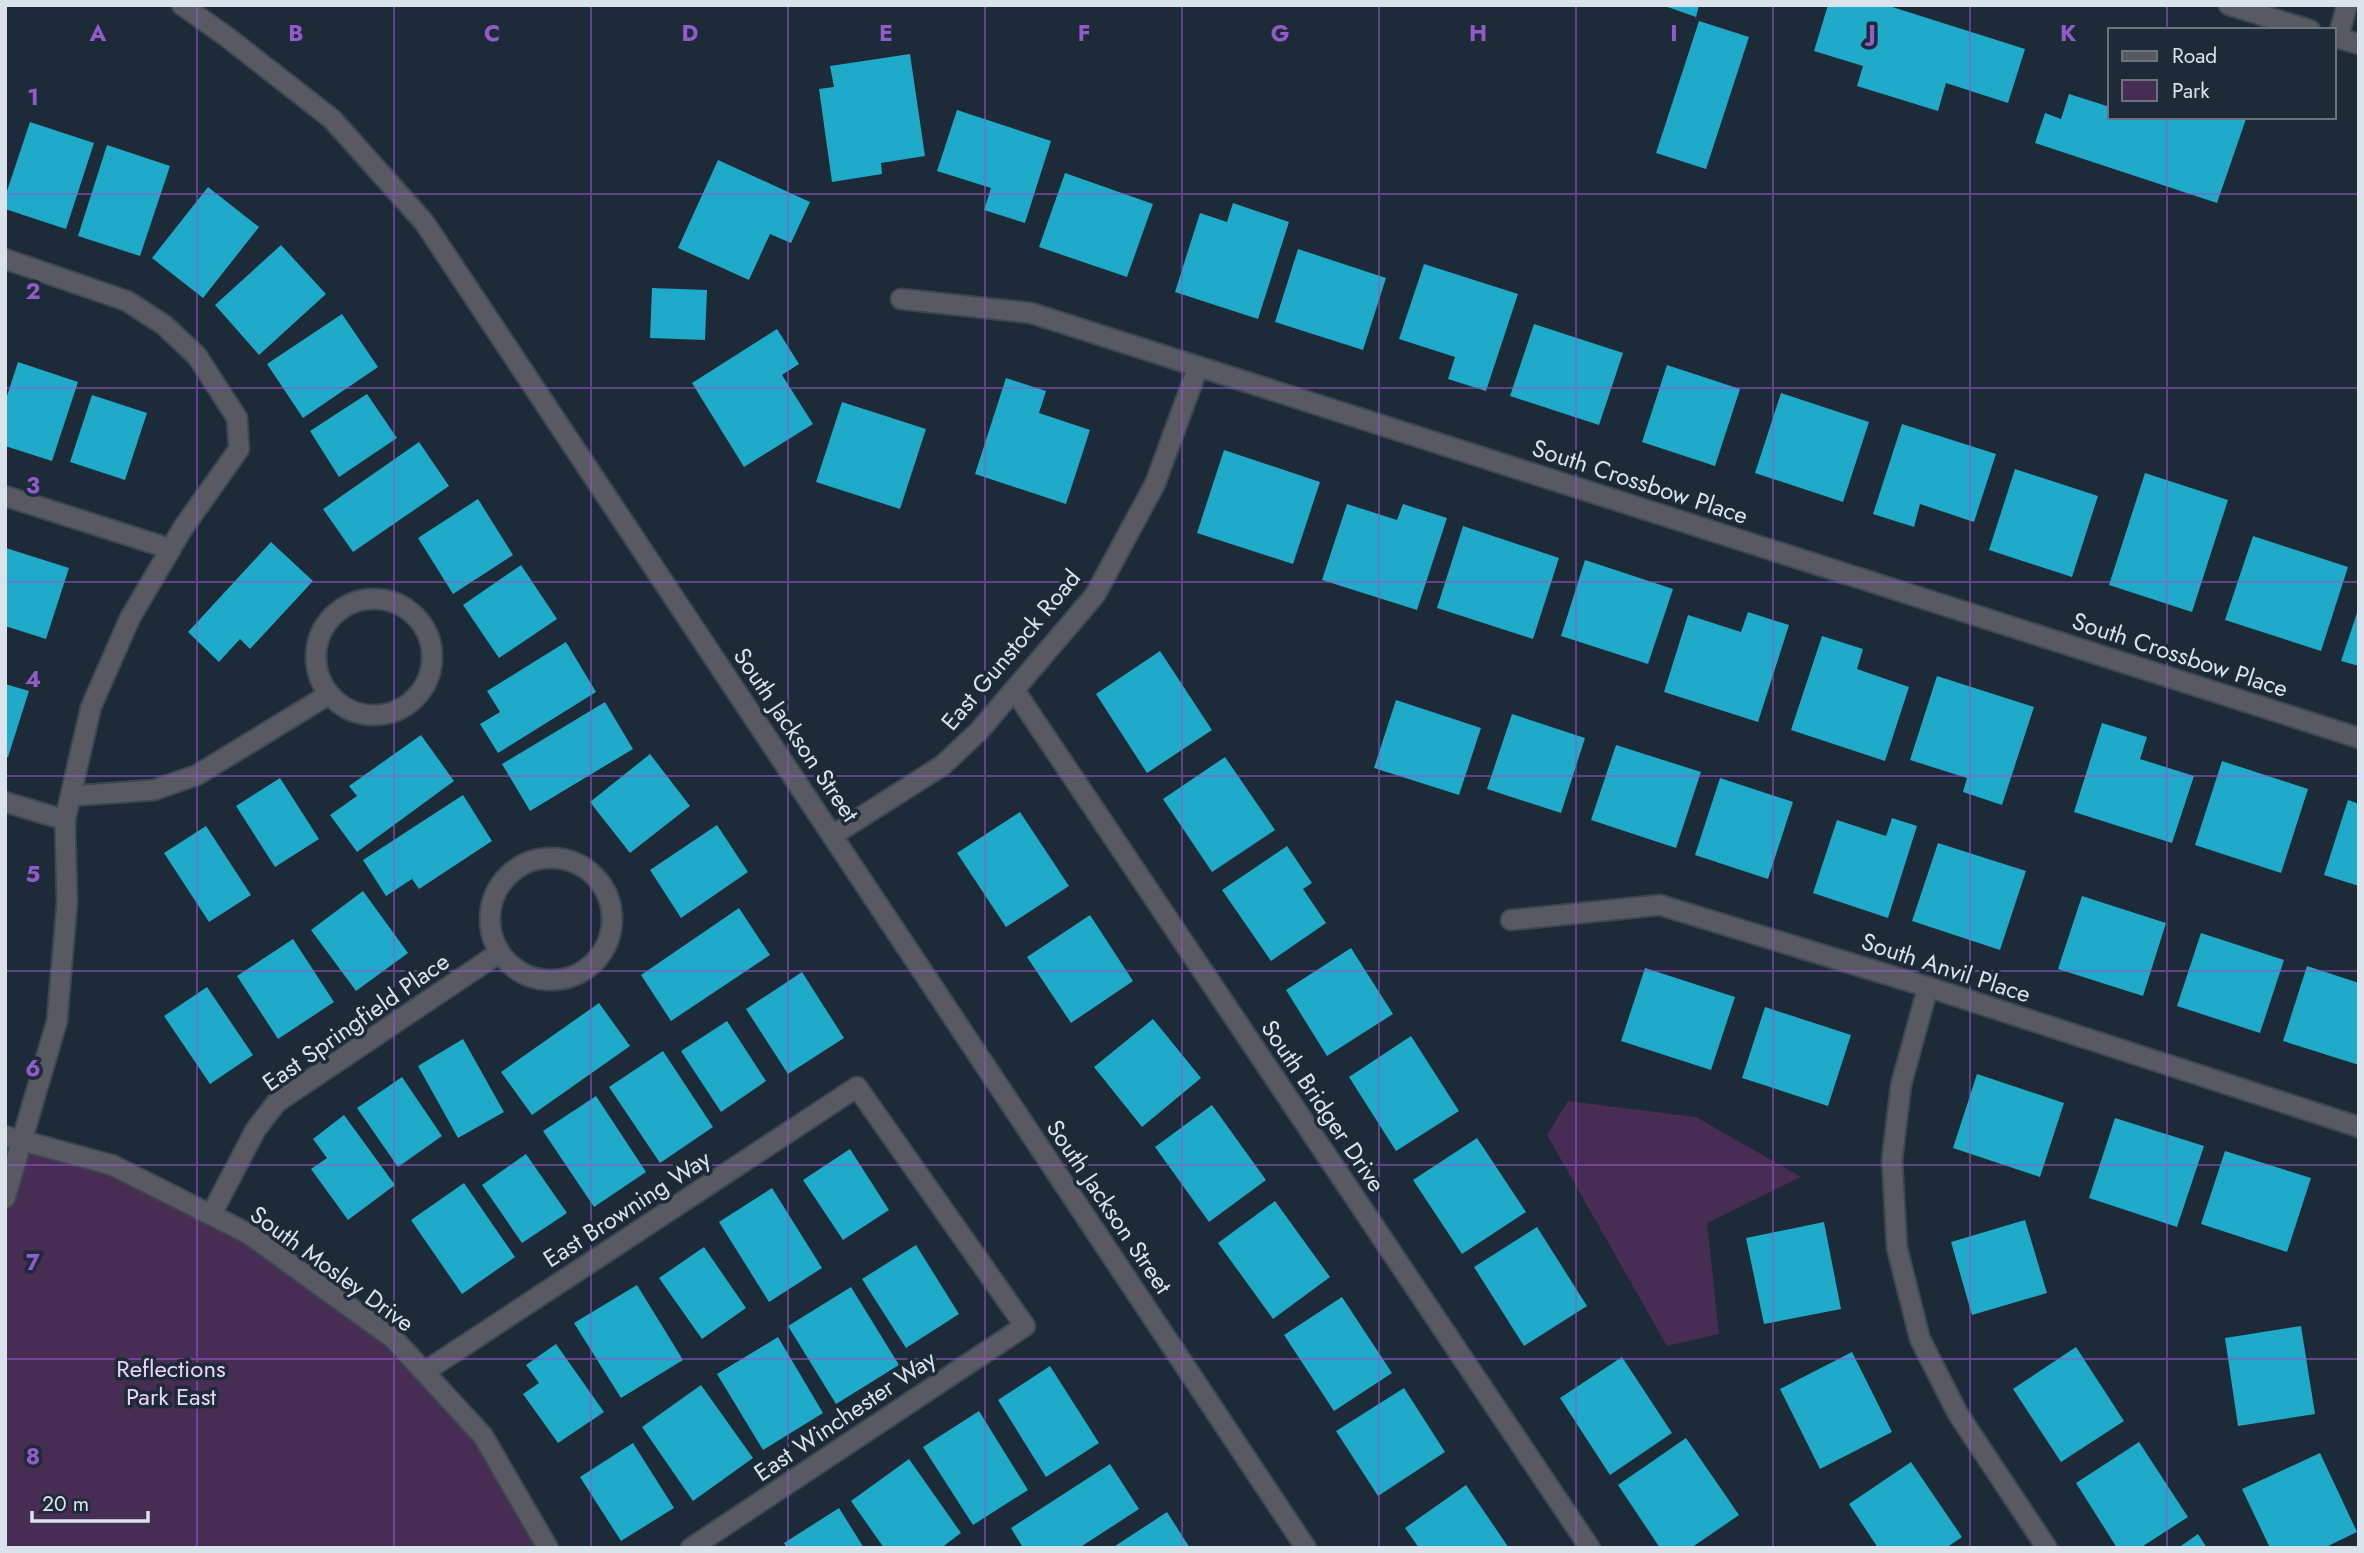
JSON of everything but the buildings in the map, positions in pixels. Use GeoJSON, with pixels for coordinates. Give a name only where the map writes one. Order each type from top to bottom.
{"type":"FeatureCollection","features":[{"type":"Feature","properties":{"kind":"street","name":"South Jackson Street"},"geometry":{"type":"LineString","coordinates":[[182,5],[332,119],[424,222],[1306,1548]]}},
{"type":"Feature","properties":{"kind":"street"},"geometry":{"type":"LineString","coordinates":[[2229,5],[2304,28]]}},
{"type":"Feature","properties":{"kind":"street"},"geometry":{"type":"LineString","coordinates":[[2347,5],[2336,38],[2359,44]]}},
{"type":"Feature","properties":{"kind":"street"},"geometry":{"type":"LineString","coordinates":[[5,259],[127,301],[164,325],[197,356],[237,418],[239,449],[171,549],[130,618],[91,707],[65,820],[67,903],[57,1021],[14,1138],[5,1198]]}},
{"type":"Feature","properties":{"kind":"street","name":"South Crossbow Place"},"geometry":{"type":"LineString","coordinates":[[901,299],[1031,313],[2359,738]]}},
{"type":"Feature","properties":{"kind":"street","name":"East Gunstock Road"},"geometry":{"type":"LineString","coordinates":[[833,835],[943,765],[979,732],[1094,595],[1155,484],[1198,367]]}},
{"type":"Feature","properties":{"kind":"street"},"geometry":{"type":"LineString","coordinates":[[5,496],[171,549]]}},
{"type":"Feature","properties":{"kind":"street"},"geometry":{"type":"LineString","coordinates":[[378,598],[396,602],[412,612],[424,626],[432,652],[428,679],[419,695],[403,708],[384,715],[363,715],[344,708],[328,695],[319,677],[315,657],[318,637],[329,619],[343,607],[359,600],[378,598]]}},
{"type":"Feature","properties":{"kind":"street","name":"South Bridger Drive"},"geometry":{"type":"LineString","coordinates":[[1015,691],[1590,1548]]}},
{"type":"Feature","properties":{"kind":"street"},"geometry":{"type":"LineString","coordinates":[[71,796],[154,790],[197,775],[328,695]]}},
{"type":"Feature","properties":{"kind":"street"},"geometry":{"type":"LineString","coordinates":[[5,803],[65,820]]}},
{"type":"Feature","properties":{"kind":"street"},"geometry":{"type":"LineString","coordinates":[[541,858],[561,858],[579,864],[595,875],[606,891],[612,910],[612,929],[605,947],[592,965],[574,976],[554,981],[532,978],[514,969],[499,953],[490,934],[489,913],[495,892],[507,875],[523,864],[541,858]]}},
{"type":"Feature","properties":{"kind":"street","name":"South Anvil Place"},"geometry":{"type":"LineString","coordinates":[[1511,919],[1660,905],[1928,987],[2359,1127]]}},
{"type":"Feature","properties":{"kind":"street","name":"East Springfield Place"},"geometry":{"type":"LineString","coordinates":[[211,1215],[256,1129],[277,1101],[499,953]]}},
{"type":"Feature","properties":{"kind":"street"},"geometry":{"type":"LineString","coordinates":[[1928,987],[1901,1085],[1892,1160],[1897,1248],[1920,1339],[1958,1414],[2047,1548]]}},
{"type":"Feature","properties":{"kind":"street","name":"East Winchester Way"},"geometry":{"type":"LineString","coordinates":[[691,1548],[1025,1326],[857,1087]]}},
{"type":"Feature","properties":{"kind":"street","name":"East Browning Way"},"geometry":{"type":"LineString","coordinates":[[424,1372],[857,1087]]}},
{"type":"Feature","properties":{"kind":"street","name":"South Mosley Drive"},"geometry":{"type":"LineString","coordinates":[[14,1138],[112,1165],[249,1234],[394,1339],[483,1436],[548,1548]]}},
{"type":"Feature","properties":{"kind":"green space"},"geometry":{"type":"Polygon","coordinates":[[[1568,1101],[1696,1117],[1801,1177],[1707,1223],[1719,1334],[1667,1346],[1547,1135],[1568,1101]]]}},
{"type":"Feature","properties":{"kind":"green space","name":"Reflections Park East"},"geometry":{"type":"Polygon","coordinates":[[[23,1141],[112,1165],[249,1234],[394,1339],[483,1436],[548,1548],[5,1548],[5,1199],[23,1141]]]}}]}
